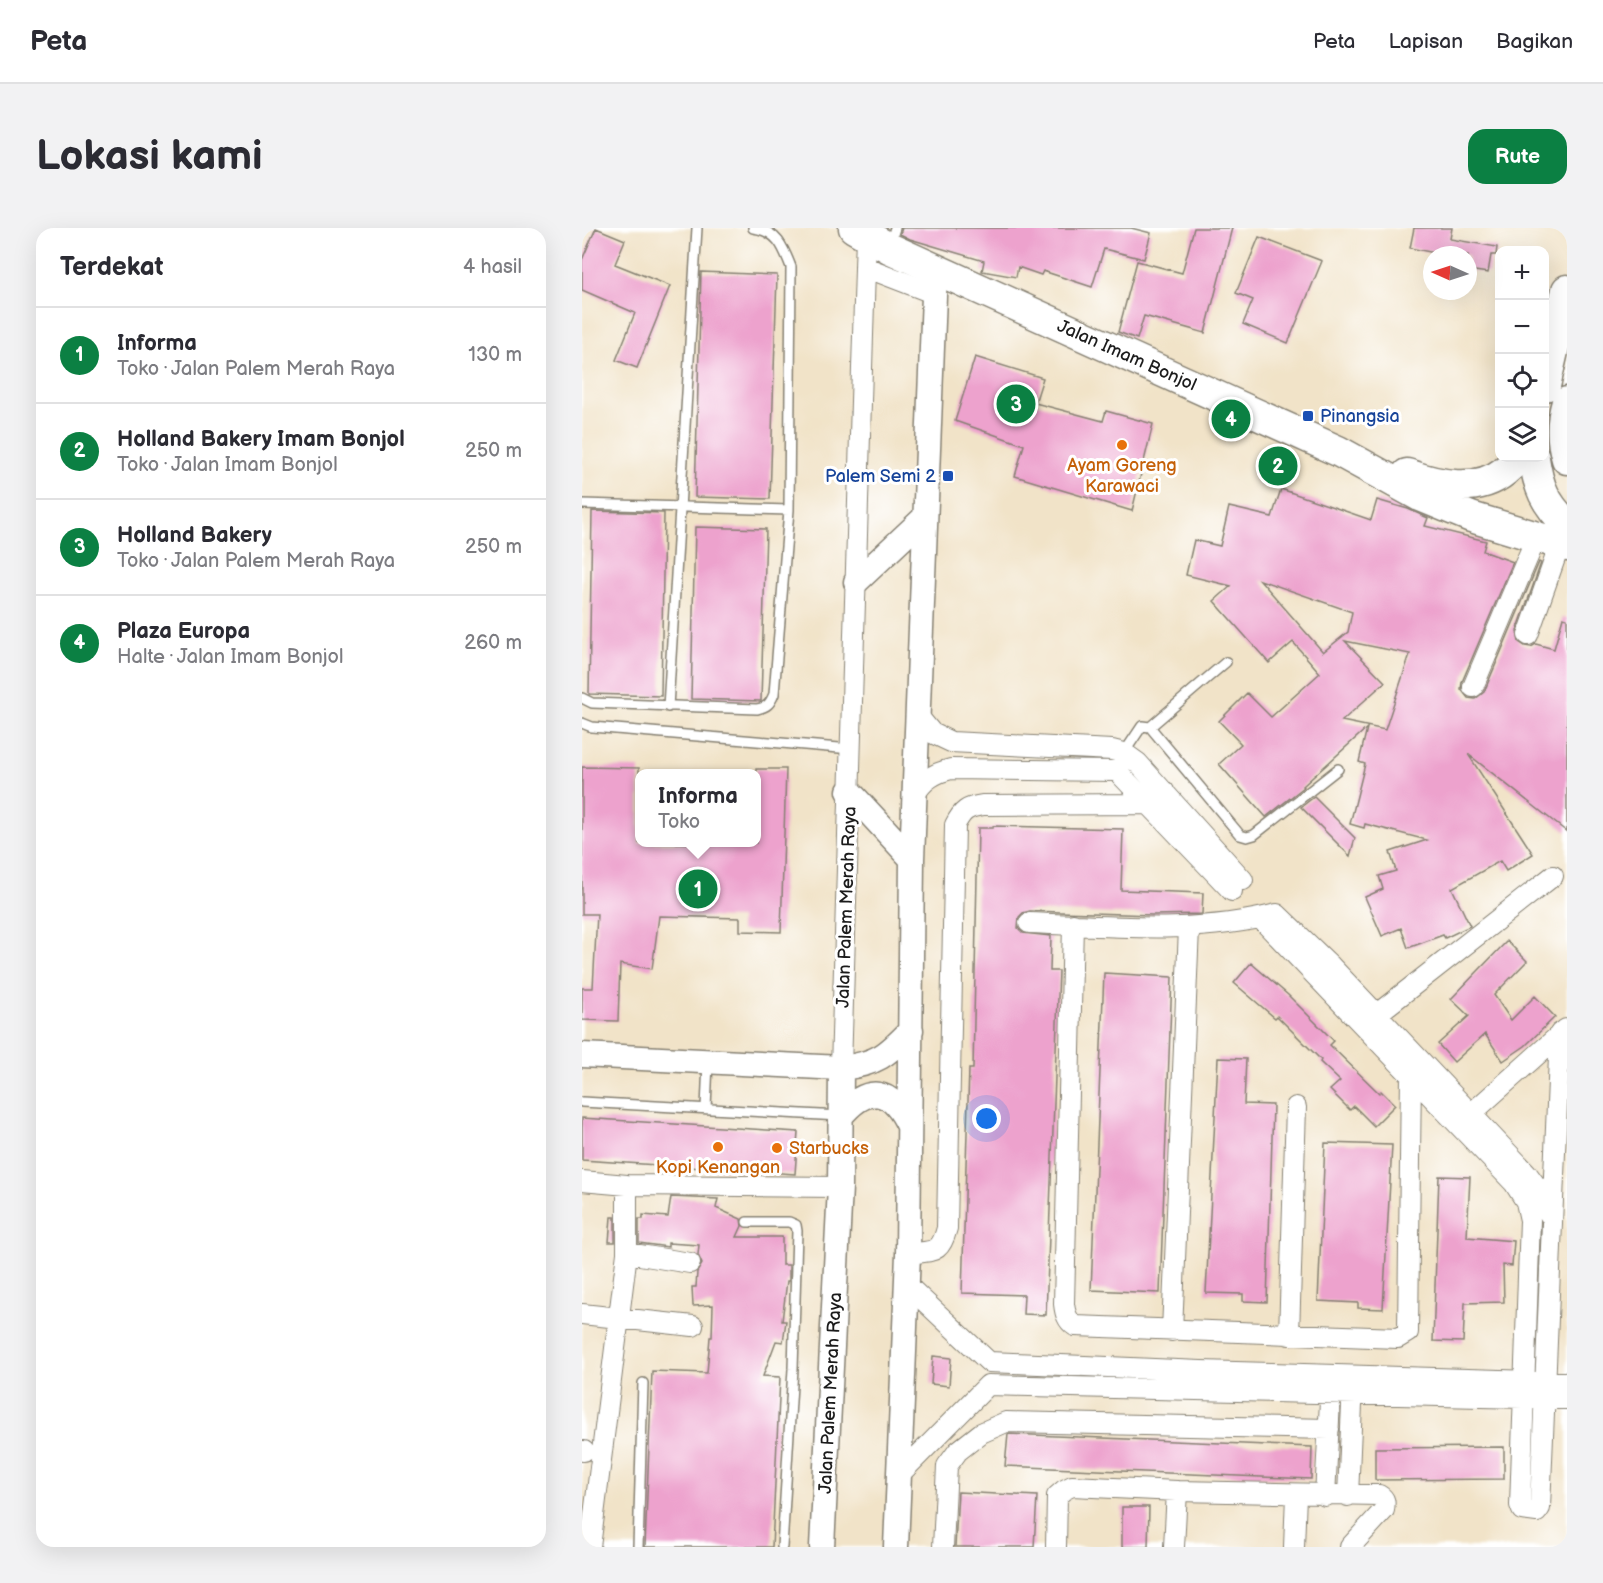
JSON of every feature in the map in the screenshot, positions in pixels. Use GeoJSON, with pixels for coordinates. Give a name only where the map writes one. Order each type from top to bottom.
{"type":"FeatureCollection","features":[{"type":"Feature","properties":{"kind":"main road","name":"Jalan Imam Bonjol"},"geometry":{"type":"LineString","coordinates":[[870,233],[935,282],[1079,333],[1338,452],[1420,496],[1471,517],[1557,538]]}},
{"type":"Feature","properties":{"kind":"main road"},"geometry":{"type":"LineString","coordinates":[[1549,369],[1567,290]]}},
{"type":"Feature","properties":{"kind":"main road"},"geometry":{"type":"LineString","coordinates":[[1567,402],[1562,436],[1562,445],[1567,459]]}},
{"type":"Feature","properties":{"kind":"main road"},"geometry":{"type":"LineString","coordinates":[[1338,452],[1374,461],[1437,483],[1467,486],[1496,478],[1515,462]]}},
{"type":"Feature","properties":{"kind":"main road"},"geometry":{"type":"LineString","coordinates":[[1535,462],[1537,478],[1552,511],[1557,538]]}},
{"type":"Feature","properties":{"kind":"street","name":"Jalan Palem Merah Raya"},"geometry":{"type":"LineString","coordinates":[[822,1547],[840,1187],[841,1068],[865,267],[870,233]]}},
{"type":"Feature","properties":{"kind":"street"},"geometry":{"type":"LineString","coordinates":[[865,267],[935,282],[912,859],[908,1254],[896,1547]]}},
{"type":"Feature","properties":{"kind":"street"},"geometry":{"type":"LineString","coordinates":[[856,582],[925,517]]}},
{"type":"Feature","properties":{"kind":"street"},"geometry":{"type":"LineString","coordinates":[[1528,635],[1557,538]]}},
{"type":"Feature","properties":{"kind":"street"},"geometry":{"type":"LineString","coordinates":[[1473,687],[1557,538]]}},
{"type":"Feature","properties":{"kind":"street"},"geometry":{"type":"LineString","coordinates":[[918,716],[932,733],[951,742],[1112,750],[1124,753],[1138,763],[1157,797],[1237,886]]}},
{"type":"Feature","properties":{"kind":"street"},"geometry":{"type":"LineString","coordinates":[[915,795],[929,778],[951,769],[1117,771],[1157,797]]}},
{"type":"Feature","properties":{"kind":"street"},"geometry":{"type":"LineString","coordinates":[[849,791],[912,859]]}},
{"type":"Feature","properties":{"kind":"street"},"geometry":{"type":"LineString","coordinates":[[908,1254],[937,1250],[943,1244],[947,1228],[955,825],[961,812],[971,806],[983,805],[1157,797]]}},
{"type":"Feature","properties":{"kind":"street"},"geometry":{"type":"LineString","coordinates":[[1377,1014],[1553,876]]}},
{"type":"Feature","properties":{"kind":"street"},"geometry":{"type":"LineString","coordinates":[[1029,923],[1189,928],[1269,916],[1465,1120],[1514,1183],[1526,1202],[1530,1220],[1520,1505],[1522,1510],[1537,1512],[1540,1508],[1551,1219],[1564,1031]]}},
{"type":"Feature","properties":{"kind":"street"},"geometry":{"type":"LineString","coordinates":[[1073,924],[1064,1304],[1065,1314],[1070,1323],[1075,1326],[1398,1338],[1408,1332],[1415,1067],[1377,1014],[1324,971]]}},
{"type":"Feature","properties":{"kind":"street"},"geometry":{"type":"LineString","coordinates":[[1172,1331],[1189,928]]}},
{"type":"Feature","properties":{"kind":"street"},"geometry":{"type":"LineString","coordinates":[[582,1055],[841,1068],[873,1062],[892,1049],[911,1030]]}},
{"type":"Feature","properties":{"kind":"street"},"geometry":{"type":"LineString","coordinates":[[1465,1120],[1564,1031]]}},
{"type":"Feature","properties":{"kind":"street"},"geometry":{"type":"LineString","coordinates":[[841,1116],[852,1103],[862,1097],[885,1096],[895,1102],[909,1126]]}},
{"type":"Feature","properties":{"kind":"street"},"geometry":{"type":"LineString","coordinates":[[1289,1335],[1296,1107]]}},
{"type":"Feature","properties":{"kind":"street"},"geometry":{"type":"LineString","coordinates":[[1465,1120],[1527,1172],[1540,1191],[1551,1219]]}},
{"type":"Feature","properties":{"kind":"street"},"geometry":{"type":"LineString","coordinates":[[582,1181],[627,1185],[840,1187]]}},
{"type":"Feature","properties":{"kind":"street"},"geometry":{"type":"LineString","coordinates":[[590,1547],[627,1253],[627,1185]]}},
{"type":"Feature","properties":{"kind":"street"},"geometry":{"type":"LineString","coordinates":[[627,1253],[690,1263]]}},
{"type":"Feature","properties":{"kind":"street"},"geometry":{"type":"LineString","coordinates":[[906,1284],[989,1362],[1102,1377]]}},
{"type":"Feature","properties":{"kind":"street"},"geometry":{"type":"LineString","coordinates":[[1527,1293],[1548,1294]]}},
{"type":"Feature","properties":{"kind":"street"},"geometry":{"type":"LineString","coordinates":[[582,1314],[693,1326]]}},
{"type":"Feature","properties":{"kind":"street"},"geometry":{"type":"LineString","coordinates":[[988,1385],[989,1362]]}},
{"type":"Feature","properties":{"kind":"street"},"geometry":{"type":"LineString","coordinates":[[898,1476],[988,1385],[1102,1377],[1525,1389],[1546,1390],[1567,1399]]}},
{"type":"Feature","properties":{"kind":"street"},"geometry":{"type":"LineString","coordinates":[[1546,1390],[1567,1382]]}},
{"type":"Feature","properties":{"kind":"street"},"geometry":{"type":"LineString","coordinates":[[1325,1496],[1331,1384]]}},
{"type":"Feature","properties":{"kind":"street"},"geometry":{"type":"LineString","coordinates":[[1348,1496],[1353,1384]]}},
{"type":"Feature","properties":{"kind":"street"},"geometry":{"type":"LineString","coordinates":[[943,1547],[947,1466],[958,1451],[981,1433],[1006,1422],[1329,1429]]}},
{"type":"Feature","properties":{"kind":"street"},"geometry":{"type":"LineString","coordinates":[[1056,1547],[1057,1496],[1072,1486],[1325,1496],[1378,1495],[1383,1498],[1384,1510],[1350,1547]]}},
{"type":"Feature","properties":{"kind":"street"},"geometry":{"type":"LineString","coordinates":[[1174,1547],[1177,1491]]}},
{"type":"Feature","properties":{"kind":"street"},"geometry":{"type":"LineString","coordinates":[[1294,1547],[1296,1495]]}},
{"type":"Feature","properties":{"kind":"lane"},"geometry":{"type":"LineString","coordinates":[[668,706],[697,228]]}},
{"type":"Feature","properties":{"kind":"lane"},"geometry":{"type":"LineString","coordinates":[[582,698],[592,703],[757,709],[766,707],[771,702],[774,693],[789,510],[791,267],[783,244],[762,229],[753,228]]}},
{"type":"Feature","properties":{"kind":"lane"},"geometry":{"type":"LineString","coordinates":[[582,504],[789,510]]}},
{"type":"Feature","properties":{"kind":"lane"},"geometry":{"type":"LineString","coordinates":[[1150,727],[1226,662]]}},
{"type":"Feature","properties":{"kind":"lane"},"geometry":{"type":"LineString","coordinates":[[582,723],[592,727],[850,749]]}},
{"type":"Feature","properties":{"kind":"lane"},"geometry":{"type":"LineString","coordinates":[[1124,753],[1142,726],[1150,727],[1240,835],[1247,837],[1254,835],[1338,769]]}},
{"type":"Feature","properties":{"kind":"lane"},"geometry":{"type":"LineString","coordinates":[[706,1108],[708,1062]]}},
{"type":"Feature","properties":{"kind":"lane"},"geometry":{"type":"LineString","coordinates":[[582,1102],[841,1116]]}},
{"type":"Feature","properties":{"kind":"lane"},"geometry":{"type":"LineString","coordinates":[[747,1221],[789,1222],[796,1225],[797,1231],[793,1369],[782,1547]]}},
{"type":"Feature","properties":{"kind":"lane"},"geometry":{"type":"LineString","coordinates":[[638,1547],[643,1383]]}},
{"type":"Feature","properties":{"kind":"building"},"geometry":{"type":"Polygon","coordinates":[[[596,228],[625,240],[615,264],[670,286],[637,368],[616,360],[635,313],[582,290],[582,260],[596,228]]]}},
{"type":"Feature","properties":{"kind":"building"},"geometry":{"type":"Polygon","coordinates":[[[902,228],[1131,228],[1151,233],[1144,259],[1104,249],[1092,287],[1043,271],[1041,275],[1018,267],[1016,277],[982,271],[984,261],[910,239],[900,234],[902,228]]]}},
{"type":"Feature","properties":{"kind":"building"},"geometry":{"type":"Polygon","coordinates":[[[1194,228],[1232,228],[1205,333],[1144,316],[1137,339],[1118,332],[1137,261],[1182,273],[1194,228]]]}},
{"type":"Feature","properties":{"kind":"building"},"geometry":{"type":"Polygon","coordinates":[[[1414,228],[1452,228],[1450,239],[1495,247],[1495,255],[1491,255],[1488,273],[1477,271],[1477,246],[1423,246],[1423,251],[1410,248],[1414,228]]]}},
{"type":"Feature","properties":{"kind":"building"},"geometry":{"type":"Polygon","coordinates":[[[1259,237],[1322,261],[1288,343],[1243,324],[1253,300],[1236,293],[1259,237]]]}},
{"type":"Feature","properties":{"kind":"building"},"geometry":{"type":"Polygon","coordinates":[[[701,272],[777,275],[770,499],[695,497],[701,272]]]}},
{"type":"Feature","properties":{"kind":"building"},"geometry":{"type":"Polygon","coordinates":[[[975,357],[1043,378],[1035,403],[1103,421],[1106,411],[1153,424],[1132,511],[1015,476],[1024,445],[955,421],[975,357]]]}},
{"type":"Feature","properties":{"kind":"building"},"geometry":{"type":"Polygon","coordinates":[[[1281,489],[1371,520],[1377,500],[1408,509],[1428,518],[1425,526],[1486,541],[1483,551],[1513,562],[1462,682],[1461,689],[1468,698],[1475,699],[1484,692],[1539,562],[1541,563],[1517,631],[1519,642],[1525,646],[1531,647],[1536,644],[1554,649],[1563,617],[1567,618],[1567,832],[1468,754],[1533,854],[1506,871],[1500,861],[1452,888],[1470,926],[1445,938],[1443,935],[1408,948],[1401,928],[1382,936],[1365,897],[1383,889],[1379,876],[1396,871],[1390,852],[1427,840],[1365,824],[1364,828],[1350,824],[1365,764],[1359,762],[1367,728],[1304,787],[1266,817],[1219,764],[1241,744],[1219,721],[1247,693],[1271,717],[1320,673],[1293,642],[1269,663],[1214,601],[1231,586],[1186,575],[1194,540],[1220,546],[1229,507],[1272,517],[1281,489]],[[1260,580],[1323,652],[1348,632],[1352,612],[1260,580]],[[1345,641],[1385,682],[1342,721],[1385,730],[1410,654],[1345,641]]]}},
{"type":"Feature","properties":{"kind":"building"},"geometry":{"type":"Polygon","coordinates":[[[592,511],[664,513],[661,696],[589,694],[592,511]]]}},
{"type":"Feature","properties":{"kind":"building"},"geometry":{"type":"Polygon","coordinates":[[[695,527],[766,529],[761,701],[691,699],[695,527]]]}},
{"type":"Feature","properties":{"kind":"building"},"geometry":{"type":"Polygon","coordinates":[[[582,767],[639,768],[635,769],[635,847],[761,847],[761,769],[786,769],[781,932],[740,931],[740,918],[659,916],[652,969],[620,964],[618,1021],[582,1020],[582,988],[593,988],[597,914],[582,914],[582,767]]]}},
{"type":"Feature","properties":{"kind":"building"},"geometry":{"type":"Polygon","coordinates":[[[1314,797],[1355,838],[1350,856],[1301,807],[1314,797]]]}},
{"type":"Feature","properties":{"kind":"building"},"geometry":{"type":"Polygon","coordinates":[[[993,826],[1123,829],[1121,890],[1203,893],[1202,914],[1153,915],[1030,911],[1019,917],[1018,928],[1023,933],[1051,936],[1050,971],[1059,971],[1046,1315],[1023,1314],[1024,1295],[962,1293],[969,1069],[973,1069],[978,828],[993,828],[993,826]]]}},
{"type":"Feature","properties":{"kind":"building"},"geometry":{"type":"Polygon","coordinates":[[[1507,941],[1527,961],[1494,995],[1511,1020],[1535,996],[1555,1017],[1525,1046],[1503,1061],[1485,1034],[1454,1062],[1438,1044],[1469,1016],[1451,999],[1507,941]]]}},
{"type":"Feature","properties":{"kind":"building"},"geometry":{"type":"Polygon","coordinates":[[[1251,963],[1288,995],[1334,1041],[1330,1045],[1379,1093],[1381,1091],[1395,1105],[1374,1126],[1354,1106],[1350,1110],[1330,1090],[1340,1081],[1320,1062],[1321,1060],[1277,1016],[1275,1018],[1234,983],[1251,963]]]}},
{"type":"Feature","properties":{"kind":"building"},"geometry":{"type":"Polygon","coordinates":[[[1104,973],[1172,977],[1160,1293],[1091,1290],[1104,973]]]}},
{"type":"Feature","properties":{"kind":"building"},"geometry":{"type":"Polygon","coordinates":[[[1218,1058],[1246,1059],[1244,1104],[1273,1105],[1267,1302],[1243,1301],[1243,1294],[1206,1293],[1218,1058]]]}},
{"type":"Feature","properties":{"kind":"building"},"geometry":{"type":"Polygon","coordinates":[[[582,1118],[798,1132],[795,1174],[582,1160],[582,1118]]]}},
{"type":"Feature","properties":{"kind":"building"},"geometry":{"type":"Polygon","coordinates":[[[1325,1143],[1392,1145],[1383,1309],[1358,1308],[1358,1303],[1318,1301],[1325,1143]]]}},
{"type":"Feature","properties":{"kind":"building"},"geometry":{"type":"Polygon","coordinates":[[[1439,1176],[1470,1177],[1467,1237],[1514,1241],[1512,1266],[1503,1265],[1504,1302],[1465,1303],[1463,1342],[1433,1341],[1439,1176]]]}},
{"type":"Feature","properties":{"kind":"building"},"geometry":{"type":"Polygon","coordinates":[[[671,1197],[718,1199],[716,1208],[741,1219],[742,1226],[737,1237],[782,1237],[782,1265],[789,1265],[789,1281],[787,1281],[782,1321],[786,1321],[783,1342],[776,1341],[763,1376],[780,1377],[772,1547],[645,1547],[652,1371],[707,1373],[710,1337],[712,1337],[713,1305],[693,1306],[692,1287],[696,1287],[697,1272],[702,1264],[698,1255],[699,1245],[668,1243],[668,1247],[639,1243],[639,1219],[643,1219],[643,1215],[668,1217],[671,1197]]]}},
{"type":"Feature","properties":{"kind":"building"},"geometry":{"type":"Polygon","coordinates":[[[611,1217],[615,1217],[615,1242],[609,1242],[611,1217]]]}},
{"type":"Feature","properties":{"kind":"building"},"geometry":{"type":"Polygon","coordinates":[[[933,1356],[951,1358],[949,1386],[931,1384],[933,1356]]]}},
{"type":"Feature","properties":{"kind":"building"},"geometry":{"type":"Polygon","coordinates":[[[1008,1434],[1312,1447],[1311,1479],[1005,1466],[1008,1434]]]}},
{"type":"Feature","properties":{"kind":"building"},"geometry":{"type":"Polygon","coordinates":[[[1504,1447],[1504,1479],[1375,1480],[1375,1448],[1504,1447]]]}},
{"type":"Feature","properties":{"kind":"building"},"geometry":{"type":"Polygon","coordinates":[[[958,1492],[1037,1496],[1034,1547],[955,1547],[958,1492]]]}},
{"type":"Feature","properties":{"kind":"building"},"geometry":{"type":"Polygon","coordinates":[[[1122,1507],[1149,1507],[1148,1547],[1122,1547],[1122,1507]]]}},
{"type":"Feature","properties":{"kind":"place","name":"Holland Bakery"},"geometry":{"type":"Point","coordinates":[1016,404]}},
{"type":"Feature","properties":{"kind":"place","name":"Pinangsia"},"geometry":{"type":"Point","coordinates":[1308,416]}},
{"type":"Feature","properties":{"kind":"place","name":"Plaza Europa"},"geometry":{"type":"Point","coordinates":[1231,419]}},
{"type":"Feature","properties":{"kind":"place","name":"Ayam Goreng Karawaci"},"geometry":{"type":"Point","coordinates":[1122,445]}},
{"type":"Feature","properties":{"kind":"place","name":"Holland Bakery Imam Bonjol"},"geometry":{"type":"Point","coordinates":[1278,466]}},
{"type":"Feature","properties":{"kind":"place","name":"Palem Semi 2"},"geometry":{"type":"Point","coordinates":[948,476]}},
{"type":"Feature","properties":{"kind":"place","name":"Informa"},"geometry":{"type":"Point","coordinates":[698,889]}},
{"type":"Feature","properties":{"kind":"place","name":"Kopi Kenangan"},"geometry":{"type":"Point","coordinates":[718,1147]}},
{"type":"Feature","properties":{"kind":"place","name":"Starbucks"},"geometry":{"type":"Point","coordinates":[777,1148]}}]}
